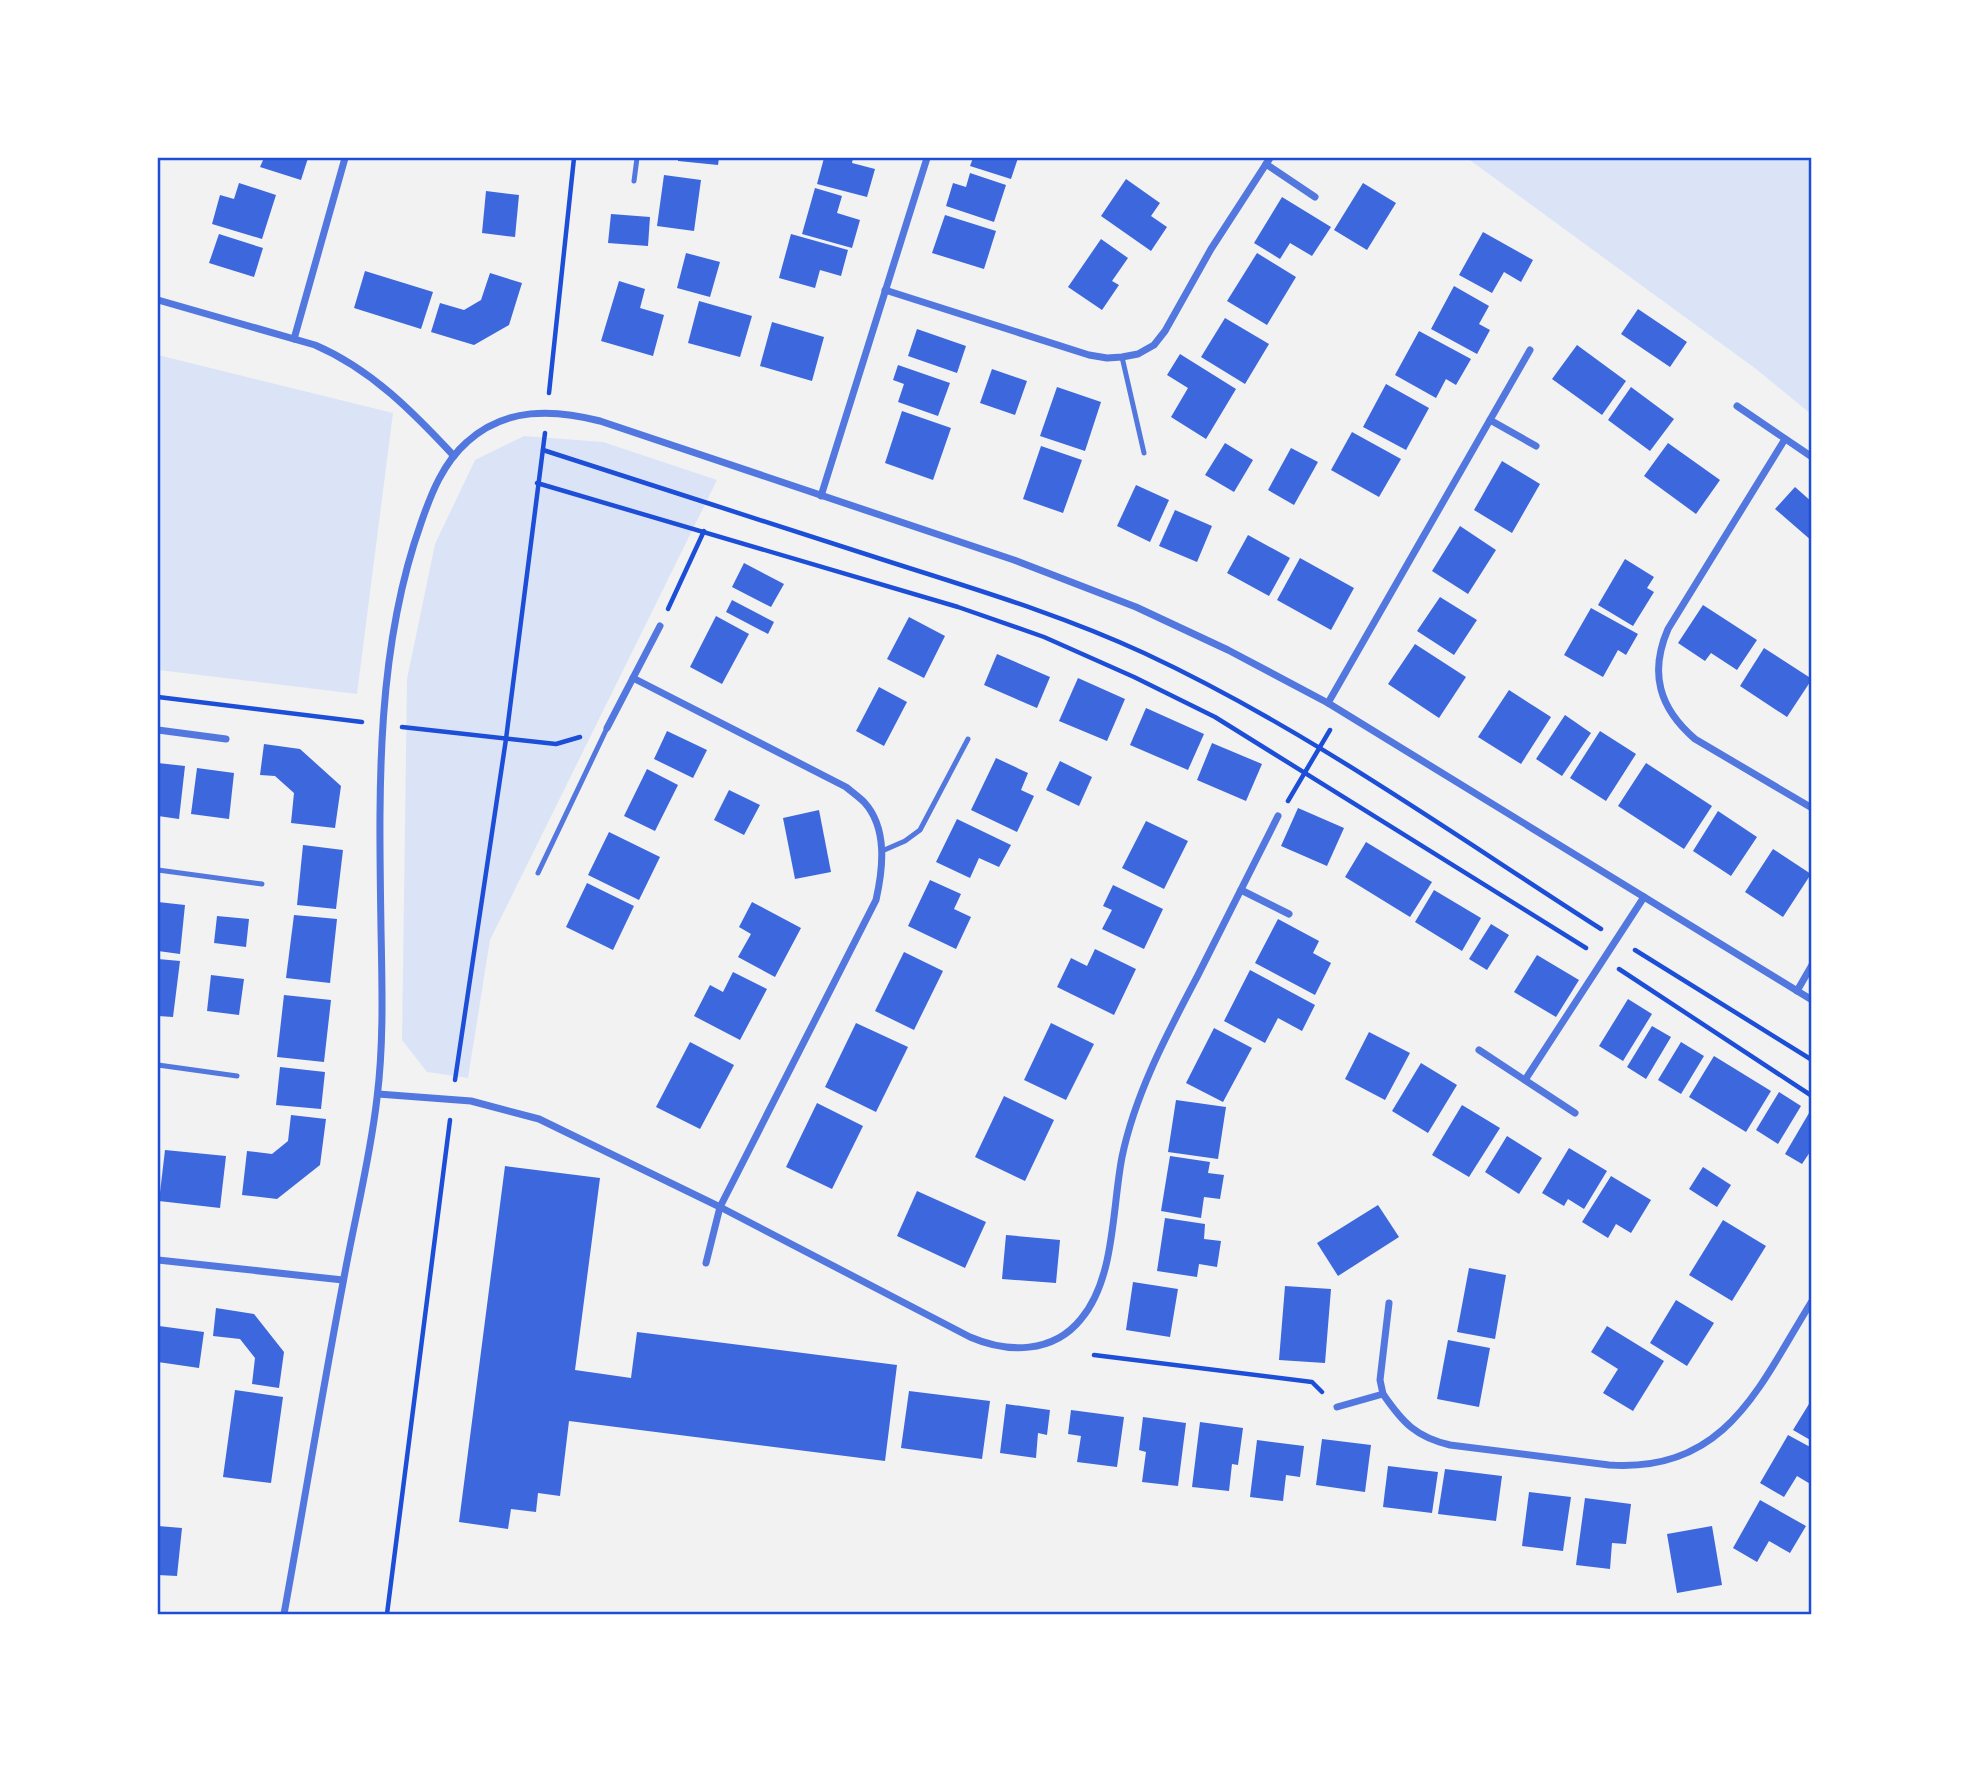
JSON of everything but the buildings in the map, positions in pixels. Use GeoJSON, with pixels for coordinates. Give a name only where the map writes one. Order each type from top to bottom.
{"type":"FeatureCollection","features":[{"type":"Feature","properties":{"kind":"street"},"geometry":{"type":"LineString","coordinates":[[295,339],[345,158]]}},
{"type":"Feature","properties":{"kind":"street"},"geometry":{"type":"LineString","coordinates":[[821,496],[927,158]]}},
{"type":"Feature","properties":{"kind":"street"},"geometry":{"type":"LineString","coordinates":[[885,290],[1089,355],[1122,358],[1139,354],[1154,345],[1165,331],[1211,249],[1268,161],[1315,197]]}},
{"type":"Feature","properties":{"kind":"street"},"geometry":{"type":"LineString","coordinates":[[158,300],[295,339],[339,355],[363,371],[422,422],[454,456]]}},
{"type":"Feature","properties":{"kind":"street"},"geometry":{"type":"LineString","coordinates":[[1328,703],[1530,350]]}},
{"type":"Feature","properties":{"kind":"street"},"geometry":{"type":"LineString","coordinates":[[1737,406],[1811,457]]}},
{"type":"Feature","properties":{"kind":"street"},"geometry":{"type":"LineString","coordinates":[[284,1615],[378,1094],[382,1005],[382,725],[400,593],[411,552],[439,479],[454,456],[485,428],[530,413],[562,412],[600,421],[1014,560],[1136,607],[1228,650],[1328,703],[1811,1000]]}},
{"type":"Feature","properties":{"kind":"street"},"geometry":{"type":"LineString","coordinates":[[1490,420],[1536,446]]}},
{"type":"Feature","properties":{"kind":"street"},"geometry":{"type":"LineString","coordinates":[[1785,439],[1668,629],[1658,661],[1659,680],[1670,712],[1681,727],[1695,739],[1811,808]]}},
{"type":"Feature","properties":{"kind":"street"},"geometry":{"type":"LineString","coordinates":[[607,728],[660,626]]}},
{"type":"Feature","properties":{"kind":"street"},"geometry":{"type":"LineString","coordinates":[[633,678],[846,787],[865,803],[877,826],[882,851],[876,900],[720,1207],[706,1263]]}},
{"type":"Feature","properties":{"kind":"street"},"geometry":{"type":"LineString","coordinates":[[158,730],[226,739]]}},
{"type":"Feature","properties":{"kind":"street"},"geometry":{"type":"LineString","coordinates":[[378,1094],[453,1098],[539,1119],[720,1207],[985,1343],[1002,1348],[1031,1348],[1060,1337],[1082,1319],[1094,1302],[1108,1257],[1116,1186],[1136,1111],[1178,1012],[1278,816]]}},
{"type":"Feature","properties":{"kind":"street"},"geometry":{"type":"LineString","coordinates":[[1241,890],[1289,914]]}},
{"type":"Feature","properties":{"kind":"street"},"geometry":{"type":"LineString","coordinates":[[1525,1080],[1644,897]]}},
{"type":"Feature","properties":{"kind":"street"},"geometry":{"type":"LineString","coordinates":[[1797,991],[1811,965]]}},
{"type":"Feature","properties":{"kind":"street"},"geometry":{"type":"LineString","coordinates":[[1479,1050],[1575,1113]]}},
{"type":"Feature","properties":{"kind":"street"},"geometry":{"type":"LineString","coordinates":[[158,1260],[343,1280]]}},
{"type":"Feature","properties":{"kind":"street"},"geometry":{"type":"LineString","coordinates":[[1389,1303],[1380,1380],[1383,1394],[1406,1424],[1418,1434],[1450,1445],[1634,1466],[1674,1459],[1699,1448],[1720,1433],[1739,1415],[1811,1300]]}},
{"type":"Feature","properties":{"kind":"street"},"geometry":{"type":"LineString","coordinates":[[1337,1407],[1383,1394]]}},
{"type":"Feature","properties":{"kind":"lane"},"geometry":{"type":"LineString","coordinates":[[635,181],[637,158]]}},
{"type":"Feature","properties":{"kind":"lane"},"geometry":{"type":"LineString","coordinates":[[1122,358],[1144,453]]}},
{"type":"Feature","properties":{"kind":"lane"},"geometry":{"type":"LineString","coordinates":[[538,873],[607,728]]}},
{"type":"Feature","properties":{"kind":"lane"},"geometry":{"type":"LineString","coordinates":[[882,851],[905,841],[920,830],[968,739]]}},
{"type":"Feature","properties":{"kind":"lane"},"geometry":{"type":"LineString","coordinates":[[158,870],[262,884]]}},
{"type":"Feature","properties":{"kind":"lane"},"geometry":{"type":"LineString","coordinates":[[158,1065],[237,1076]]}},
{"type":"Feature","properties":{"kind":"path"},"geometry":{"type":"LineString","coordinates":[[387,1615],[453,1098],[506,739],[543,450],[573,158]]}},
{"type":"Feature","properties":{"kind":"path"},"geometry":{"type":"LineString","coordinates":[[543,450],[1054,617],[1143,653],[1319,748],[1811,1060]]}},
{"type":"Feature","properties":{"kind":"path"},"geometry":{"type":"LineString","coordinates":[[537,483],[958,607],[1044,637],[1134,677],[1215,718],[1305,772],[1604,959],[1811,1096]]}},
{"type":"Feature","properties":{"kind":"path"},"geometry":{"type":"LineString","coordinates":[[660,626],[704,531]]}},
{"type":"Feature","properties":{"kind":"path"},"geometry":{"type":"LineString","coordinates":[[158,697],[556,744],[607,728]]}},
{"type":"Feature","properties":{"kind":"path"},"geometry":{"type":"LineString","coordinates":[[1278,816],[1340,711]]}},
{"type":"Feature","properties":{"kind":"path"},"geometry":{"type":"LineString","coordinates":[[1094,1355],[1312,1382],[1337,1407]]}},
{"type":"Feature","properties":{"kind":"shaded area"},"geometry":{"type":"Polygon","coordinates":[[[1467,158],[1811,158],[1811,414],[1756,369],[1467,158]]]}},
{"type":"Feature","properties":{"kind":"shaded area"},"geometry":{"type":"Polygon","coordinates":[[[158,355],[393,413],[357,694],[158,670],[158,355]]]}},
{"type":"Feature","properties":{"kind":"shaded area"},"geometry":{"type":"Polygon","coordinates":[[[524,436],[603,442],[717,480],[490,940],[468,1078],[427,1072],[402,1040],[407,679],[435,544],[475,460],[524,436]]]}}]}
